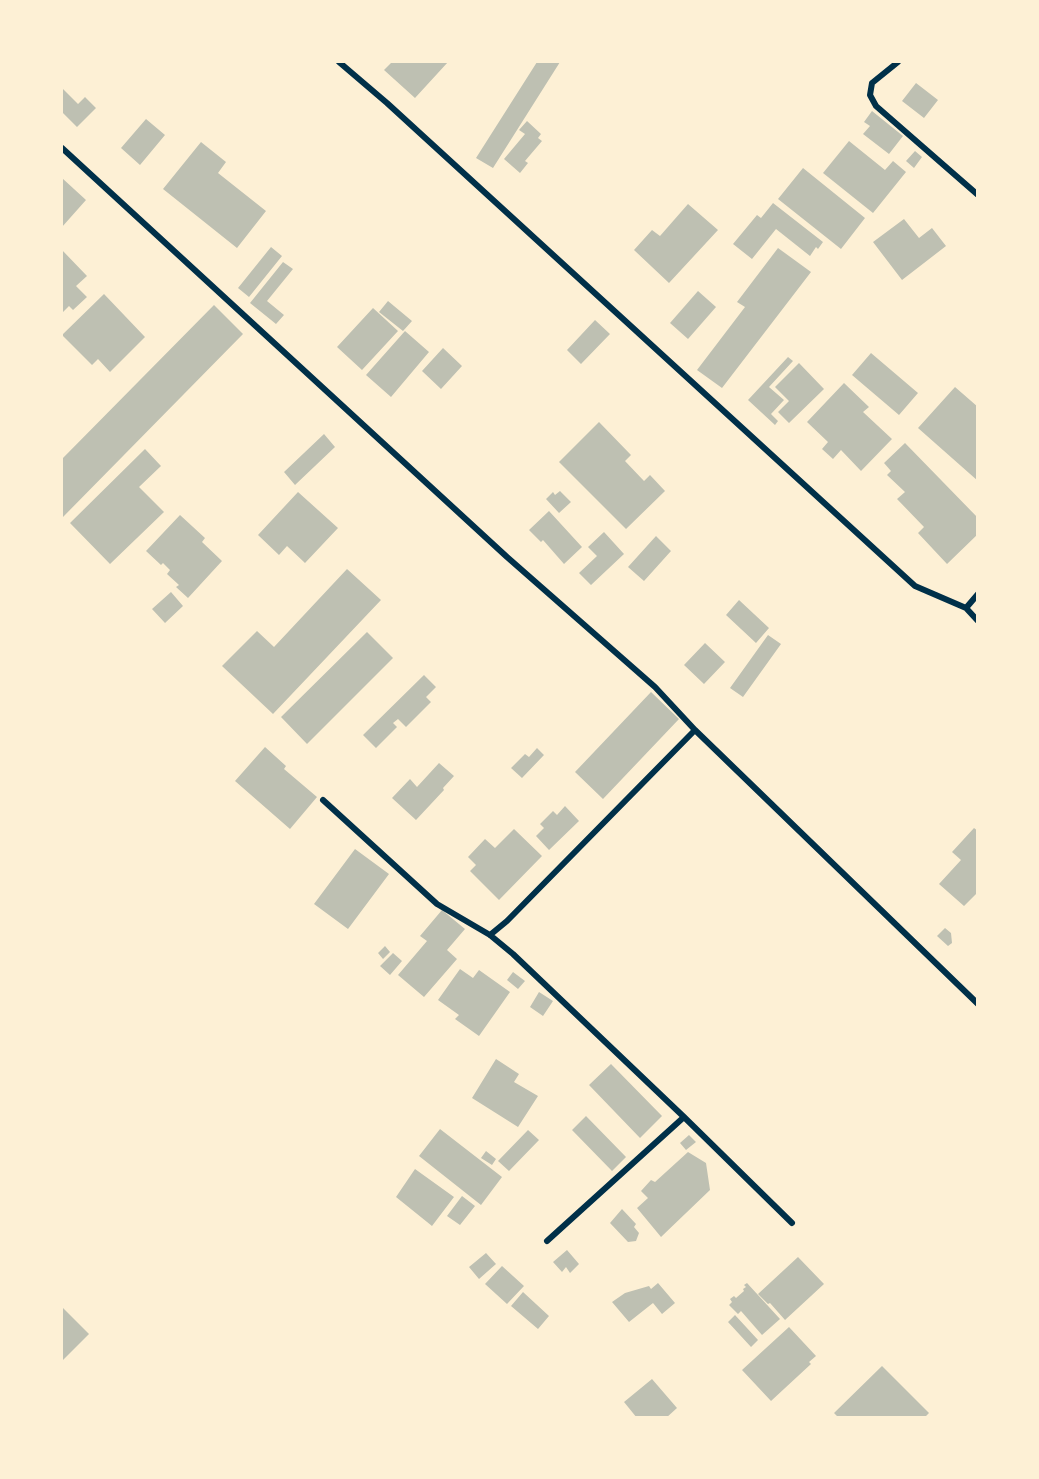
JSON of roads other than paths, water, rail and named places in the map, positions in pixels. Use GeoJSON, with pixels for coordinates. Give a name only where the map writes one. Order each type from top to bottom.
{"type":"FeatureCollection","features":[{"type":"Feature","properties":{"kind":"street"},"geometry":{"type":"LineString","coordinates":[[339,62],[387,103],[915,586],[966,609],[978,621]]}},
{"type":"Feature","properties":{"kind":"street"},"geometry":{"type":"LineString","coordinates":[[898,62],[872,83],[870,95],[876,106],[978,195]]}},
{"type":"Feature","properties":{"kind":"street"},"geometry":{"type":"LineString","coordinates":[[62,148],[507,557],[655,687],[695,730],[978,1004]]}},
{"type":"Feature","properties":{"kind":"street"},"geometry":{"type":"LineString","coordinates":[[966,609],[978,594]]}},
{"type":"Feature","properties":{"kind":"street"},"geometry":{"type":"LineString","coordinates":[[490,935],[507,921],[695,730]]}},
{"type":"Feature","properties":{"kind":"street"},"geometry":{"type":"LineString","coordinates":[[323,800],[437,904],[490,935],[792,1222]]}},
{"type":"Feature","properties":{"kind":"street"},"geometry":{"type":"LineString","coordinates":[[547,1241],[684,1117]]}}]}
